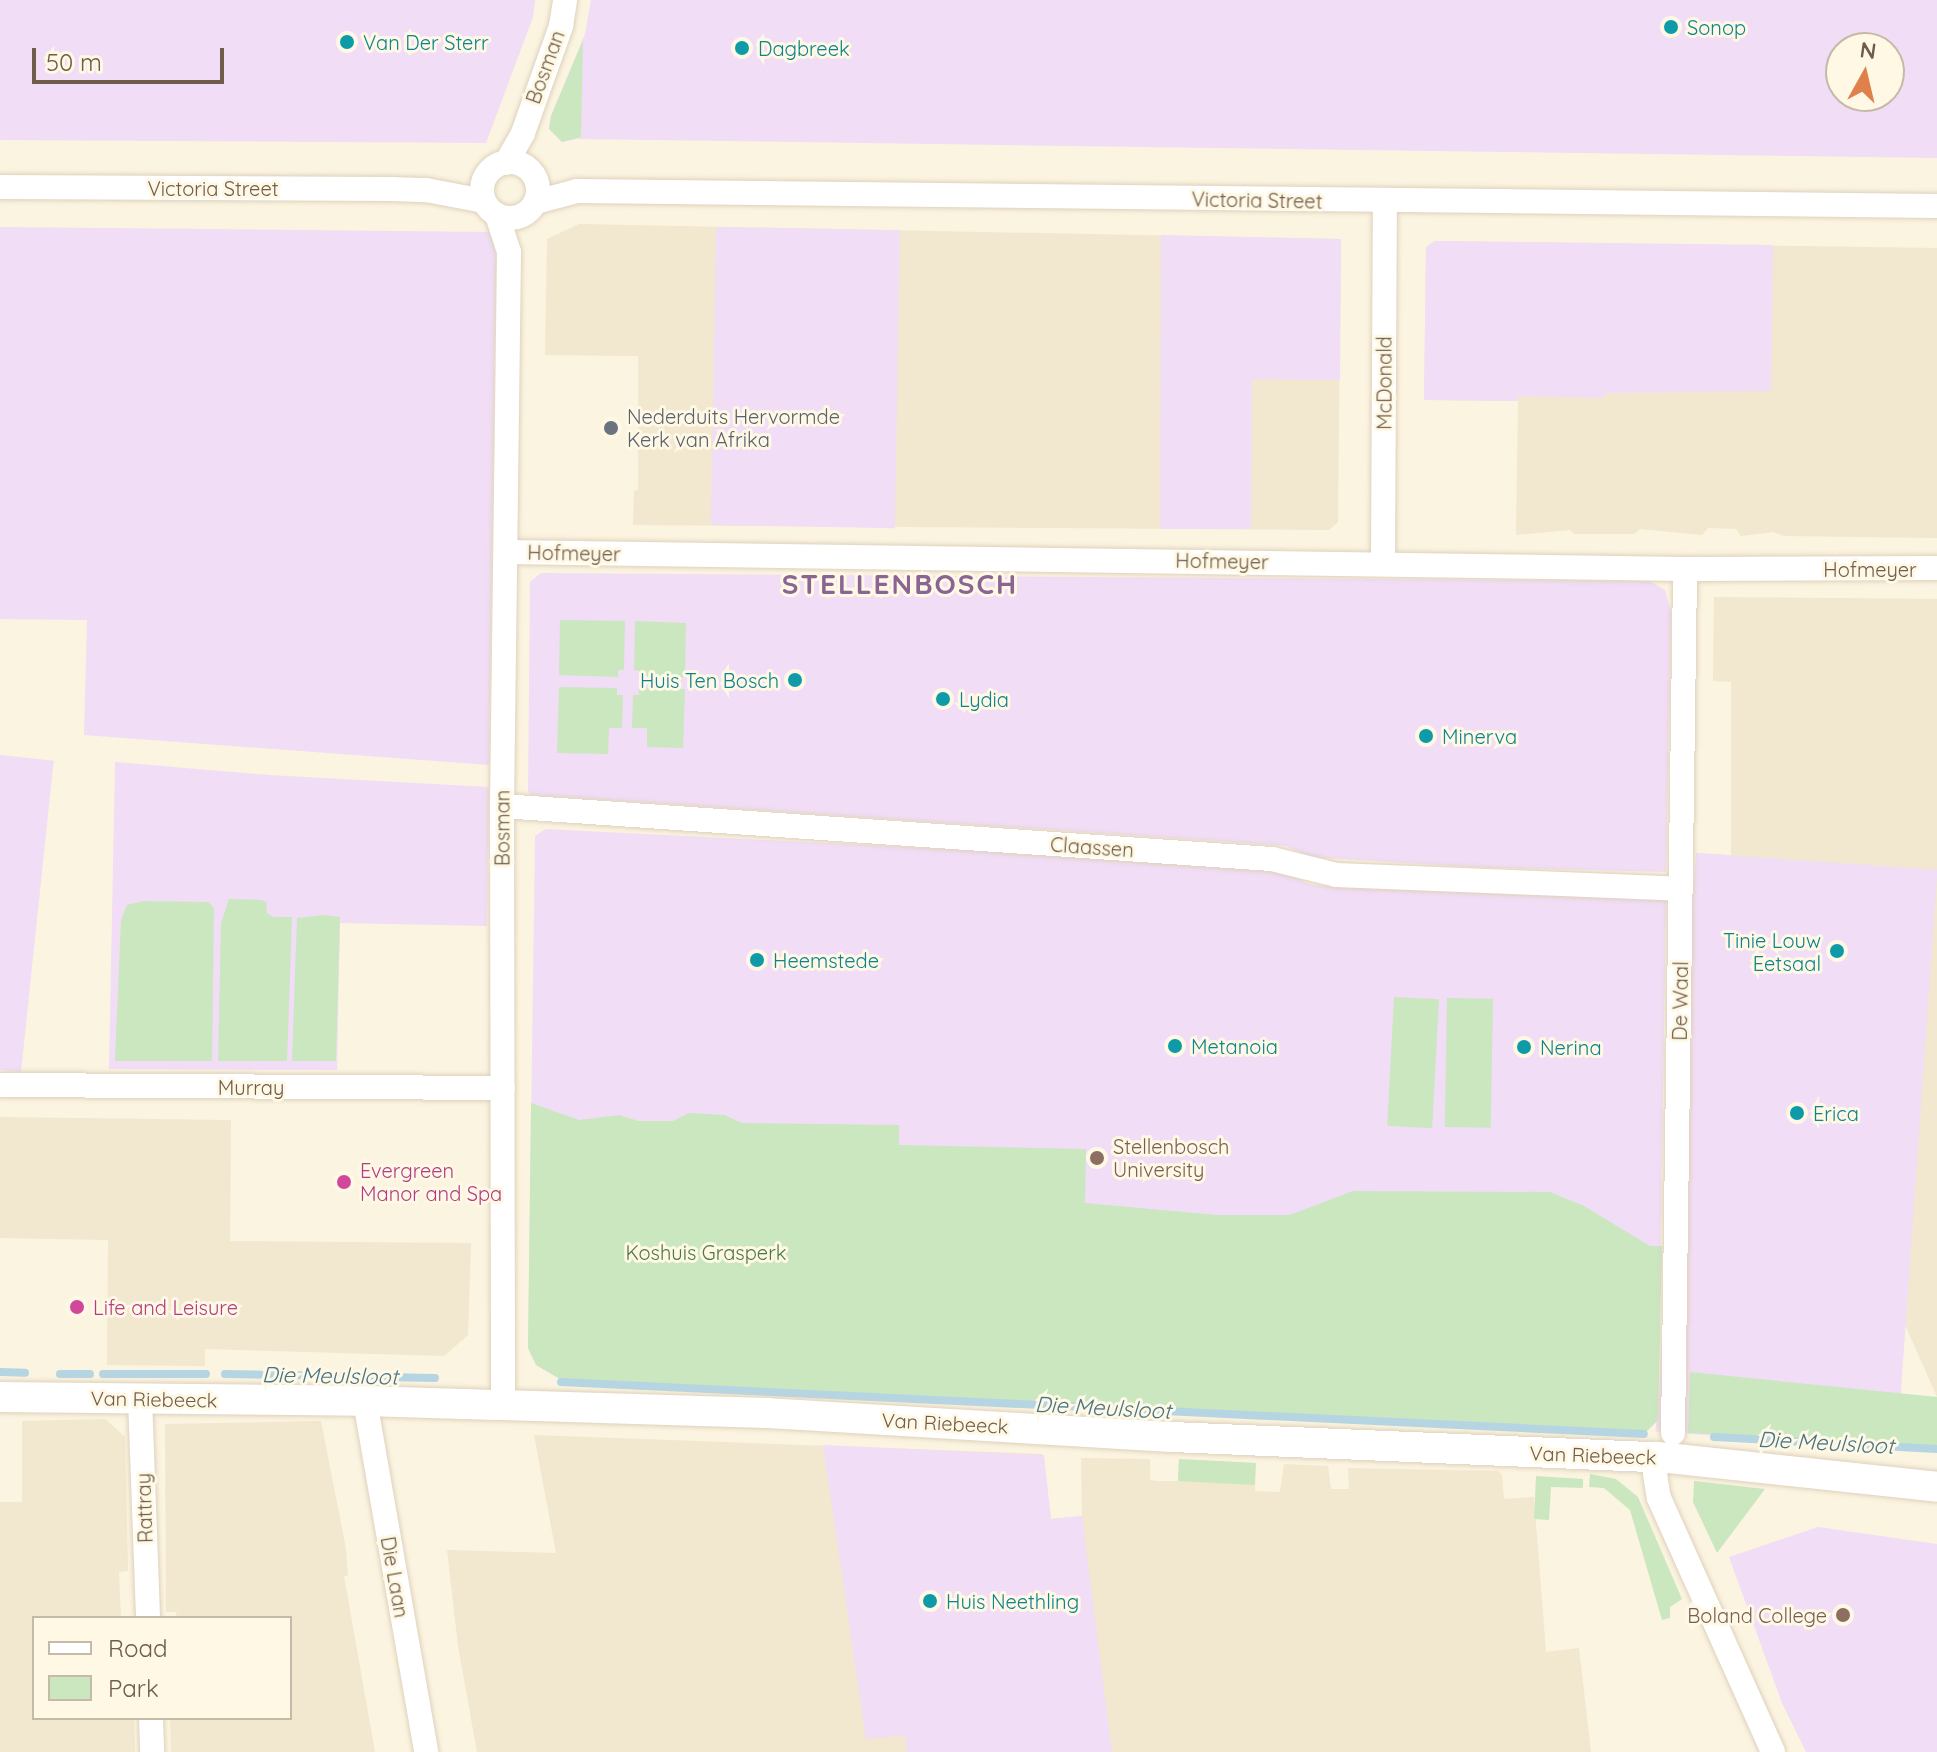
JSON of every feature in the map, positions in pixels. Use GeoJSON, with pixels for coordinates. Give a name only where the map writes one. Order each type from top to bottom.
{"type":"FeatureCollection","features":[{"type":"Feature","properties":{"kind":"street","name":"Bosman"},"geometry":{"type":"LineString","coordinates":[[522,168],[523,133],[561,26],[565,0]]}},
{"type":"Feature","properties":{"kind":"street"},"geometry":{"type":"LineString","coordinates":[[493,168],[522,168],[538,193],[530,208],[515,218],[488,198],[493,168]]}},
{"type":"Feature","properties":{"kind":"street","name":"Victoria Street"},"geometry":{"type":"LineString","coordinates":[[522,168],[577,191]]}},
{"type":"Feature","properties":{"kind":"street","name":"Victoria Street"},"geometry":{"type":"LineString","coordinates":[[0,187],[426,190],[488,198]]}},
{"type":"Feature","properties":{"kind":"street","name":"Victoria Street"},"geometry":{"type":"LineString","coordinates":[[530,208],[577,191],[1385,203],[1937,206]]}},
{"type":"Feature","properties":{"kind":"street","name":"Bosman"},"geometry":{"type":"LineString","coordinates":[[488,198],[509,252],[502,806],[503,1405]]}},
{"type":"Feature","properties":{"kind":"street","name":"McDonald"},"geometry":{"type":"LineString","coordinates":[[1383,563],[1385,203]]}},
{"type":"Feature","properties":{"kind":"street","name":"Bosman"},"geometry":{"type":"LineString","coordinates":[[509,252],[530,208]]}},
{"type":"Feature","properties":{"kind":"street","name":"Hofmeyer"},"geometry":{"type":"LineString","coordinates":[[506,552],[1685,569],[1937,568]]}},
{"type":"Feature","properties":{"kind":"street","name":"De Waal"},"geometry":{"type":"LineString","coordinates":[[1685,569],[1681,889],[1665,1445],[1655,1474],[1659,1498],[1773,1752]]}},
{"type":"Feature","properties":{"kind":"street","name":"Claassen"},"geometry":{"type":"LineString","coordinates":[[502,806],[1272,859],[1336,875],[1681,889]]}},
{"type":"Feature","properties":{"kind":"street","name":"Murray"},"geometry":{"type":"LineString","coordinates":[[0,1085],[503,1088]]}},
{"type":"Feature","properties":{"kind":"street","name":"Van Riebeeck"},"geometry":{"type":"LineString","coordinates":[[0,1397],[365,1401],[767,1413],[1188,1438],[1665,1445],[1937,1487]]}},
{"type":"Feature","properties":{"kind":"street","name":"Rattray"},"geometry":{"type":"LineString","coordinates":[[140,1398],[148,1616]]}},
{"type":"Feature","properties":{"kind":"street","name":"Die Laan"},"geometry":{"type":"LineString","coordinates":[[365,1401],[426,1752]]}},
{"type":"Feature","properties":{"kind":"street"},"geometry":{"type":"LineString","coordinates":[[151,1720],[152,1752]]}},
{"type":"Feature","properties":{"kind":"shaded area"},"geometry":{"type":"Polygon","coordinates":[[[0,0],[535,0],[533,17],[486,143],[0,140],[0,0]]]}},
{"type":"Feature","properties":{"kind":"shaded area"},"geometry":{"type":"Polygon","coordinates":[[[591,0],[1937,0],[1937,158],[577,139],[562,142],[549,129],[551,116],[585,34],[591,0]]]}},
{"type":"Feature","properties":{"kind":"shaded area"},"geometry":{"type":"Polygon","coordinates":[[[579,224],[1341,239],[1338,522],[1329,530],[633,525],[634,491],[638,490],[638,356],[545,355],[547,239],[579,224]]]}},
{"type":"Feature","properties":{"kind":"shaded area"},"geometry":{"type":"Polygon","coordinates":[[[0,227],[493,232],[496,257],[489,765],[84,735],[87,620],[0,619],[0,227]]]}},
{"type":"Feature","properties":{"kind":"shaded area"},"geometry":{"type":"Polygon","coordinates":[[[716,227],[900,230],[895,528],[711,525],[716,227]]]}},
{"type":"Feature","properties":{"kind":"shaded area"},"geometry":{"type":"Polygon","coordinates":[[[1161,235],[1341,239],[1340,380],[1252,379],[1251,529],[1160,529],[1161,235]]]}},
{"type":"Feature","properties":{"kind":"shaded area"},"geometry":{"type":"Polygon","coordinates":[[[1435,241],[1937,248],[1937,538],[1784,536],[1773,532],[1741,536],[1736,529],[1708,528],[1702,535],[1640,529],[1634,534],[1574,534],[1570,530],[1516,535],[1518,401],[1424,400],[1426,247],[1435,241]]]}},
{"type":"Feature","properties":{"kind":"shaded area"},"geometry":{"type":"Polygon","coordinates":[[[1435,241],[1773,245],[1771,391],[1604,393],[1604,398],[1518,396],[1518,401],[1424,400],[1426,247],[1435,241]]]}},
{"type":"Feature","properties":{"kind":"shaded area"},"geometry":{"type":"Polygon","coordinates":[[[541,573],[1650,581],[1665,590],[1671,612],[1666,872],[1471,867],[1310,857],[1286,846],[533,795],[528,792],[530,582],[541,573]]]}},
{"type":"Feature","properties":{"kind":"shaded area"},"geometry":{"type":"Polygon","coordinates":[[[1714,597],[1937,599],[1937,1397],[1696,853],[1731,855],[1731,682],[1713,681],[1714,597]]]}},
{"type":"Feature","properties":{"kind":"shaded area"},"geometry":{"type":"Polygon","coordinates":[[[0,755],[54,761],[21,1072],[0,1070],[0,755]]]}},
{"type":"Feature","properties":{"kind":"shaded area"},"geometry":{"type":"Polygon","coordinates":[[[115,762],[269,775],[489,787],[487,926],[340,923],[337,1070],[109,1069],[115,762]]]}},
{"type":"Feature","properties":{"kind":"shaded area","name":"Stellenbosch University"},"geometry":{"type":"Polygon","coordinates":[[[546,829],[1006,852],[1281,872],[1313,885],[1354,888],[1666,899],[1658,1420],[1647,1431],[560,1379],[536,1365],[528,1348],[535,836],[546,829]]]}},
{"type":"Feature","properties":{"kind":"shaded area"},"geometry":{"type":"Polygon","coordinates":[[[1696,853],[1937,870],[1897,1448],[1656,1432],[1696,853]]]}},
{"type":"Feature","properties":{"kind":"shaded area"},"geometry":{"type":"Polygon","coordinates":[[[0,1117],[231,1120],[230,1241],[471,1243],[468,1335],[444,1356],[205,1349],[205,1366],[107,1365],[108,1240],[0,1238],[0,1117]]]}},
{"type":"Feature","properties":{"kind":"shaded area"},"geometry":{"type":"Polygon","coordinates":[[[105,1419],[125,1437],[128,1571],[119,1572],[121,1616],[32,1616],[32,1720],[134,1720],[135,1752],[0,1752],[0,1502],[22,1502],[22,1421],[105,1419]]]}},
{"type":"Feature","properties":{"kind":"shaded area"},"geometry":{"type":"Polygon","coordinates":[[[321,1421],[346,1549],[348,1576],[344,1576],[375,1752],[171,1752],[170,1720],[292,1720],[292,1616],[177,1616],[176,1612],[166,1612],[165,1424],[321,1421]]]}},
{"type":"Feature","properties":{"kind":"shaded area"},"geometry":{"type":"Polygon","coordinates":[[[534,1435],[1042,1454],[1051,1519],[1082,1516],[1081,1458],[1150,1459],[1150,1480],[1156,1481],[1178,1481],[1179,1459],[1256,1463],[1255,1491],[1280,1492],[1284,1464],[1328,1466],[1331,1489],[1349,1489],[1348,1468],[1498,1471],[1502,1475],[1504,1499],[1534,1497],[1546,1652],[1579,1648],[1591,1752],[477,1752],[458,1646],[447,1550],[556,1553],[534,1435]]]}},
{"type":"Feature","properties":{"kind":"shaded area"},"geometry":{"type":"Polygon","coordinates":[[[823,1445],[1044,1455],[1051,1519],[1082,1516],[1112,1752],[907,1752],[905,1735],[866,1739],[823,1445]]]}},
{"type":"Feature","properties":{"kind":"shaded area","name":"Boland College"},"geometry":{"type":"Polygon","coordinates":[[[1818,1527],[1937,1544],[1937,1752],[1806,1752],[1782,1703],[1729,1557],[1818,1527]]]}},
{"type":"Feature","properties":{"kind":"green space"},"geometry":{"type":"Polygon","coordinates":[[[583,40],[581,137],[562,142],[549,129],[551,116],[583,40]]]}},
{"type":"Feature","properties":{"kind":"green space"},"geometry":{"type":"Polygon","coordinates":[[[560,620],[625,621],[624,670],[618,670],[618,677],[559,675],[560,620]]]}},
{"type":"Feature","properties":{"kind":"green space"},"geometry":{"type":"Polygon","coordinates":[[[635,621],[686,623],[685,677],[639,676],[640,671],[634,670],[635,621]]]}},
{"type":"Feature","properties":{"kind":"green space"},"geometry":{"type":"Polygon","coordinates":[[[559,687],[617,688],[617,695],[623,695],[622,728],[609,728],[608,754],[557,753],[559,687]]]}},
{"type":"Feature","properties":{"kind":"green space"},"geometry":{"type":"Polygon","coordinates":[[[639,688],[685,689],[683,748],[647,747],[647,728],[632,728],[633,695],[639,695],[639,688]]]}},
{"type":"Feature","properties":{"kind":"green space"},"geometry":{"type":"Polygon","coordinates":[[[229,899],[261,900],[266,902],[267,913],[273,917],[292,917],[287,1061],[218,1061],[221,923],[229,899]]]}},
{"type":"Feature","properties":{"kind":"green space"},"geometry":{"type":"Polygon","coordinates":[[[143,901],[208,902],[214,908],[212,1061],[115,1061],[121,920],[127,905],[143,901]]]}},
{"type":"Feature","properties":{"kind":"green space"},"geometry":{"type":"Polygon","coordinates":[[[340,917],[336,1061],[292,1061],[297,918],[340,917]]]}},
{"type":"Feature","properties":{"kind":"green space"},"geometry":{"type":"Polygon","coordinates":[[[1394,997],[1439,999],[1432,1128],[1387,1126],[1394,997]]]}},
{"type":"Feature","properties":{"kind":"green space"},"geometry":{"type":"Polygon","coordinates":[[[1447,998],[1493,999],[1491,1128],[1445,1127],[1447,998]]]}},
{"type":"Feature","properties":{"kind":"green space","name":"Koshuis Grasperk"},"geometry":{"type":"Polygon","coordinates":[[[531,1103],[579,1120],[620,1115],[638,1121],[673,1121],[689,1113],[724,1115],[742,1123],[899,1125],[899,1145],[1086,1149],[1085,1203],[1217,1215],[1290,1215],[1353,1191],[1550,1192],[1584,1206],[1650,1246],[1662,1246],[1658,1420],[1647,1431],[560,1379],[536,1365],[528,1348],[531,1103]]]}},
{"type":"Feature","properties":{"kind":"green space"},"geometry":{"type":"Polygon","coordinates":[[[1690,1372],[1937,1397],[1937,1446],[1688,1433],[1690,1372]]]}},
{"type":"Feature","properties":{"kind":"green space"},"geometry":{"type":"Polygon","coordinates":[[[1179,1459],[1256,1463],[1255,1485],[1178,1481],[1179,1459]]]}},
{"type":"Feature","properties":{"kind":"green space"},"geometry":{"type":"Polygon","coordinates":[[[1590,1474],[1616,1479],[1638,1497],[1682,1599],[1670,1607],[1670,1618],[1662,1620],[1630,1510],[1604,1488],[1589,1487],[1590,1474]]]}},
{"type":"Feature","properties":{"kind":"green space"},"geometry":{"type":"Polygon","coordinates":[[[1536,1476],[1583,1479],[1583,1488],[1551,1487],[1549,1520],[1534,1519],[1536,1476]]]}},
{"type":"Feature","properties":{"kind":"green space"},"geometry":{"type":"Polygon","coordinates":[[[1694,1481],[1765,1489],[1717,1553],[1693,1502],[1694,1481]]]}},
{"type":"Feature","properties":{"kind":"waterway","name":"Die Meulsloot"},"geometry":{"type":"LineString","coordinates":[[1,1372],[25,1373]]}},
{"type":"Feature","properties":{"kind":"waterway","name":"Die Meulsloot"},"geometry":{"type":"LineString","coordinates":[[60,1374],[90,1374]]}},
{"type":"Feature","properties":{"kind":"waterway","name":"Die Meulsloot"},"geometry":{"type":"LineString","coordinates":[[103,1374],[206,1374]]}},
{"type":"Feature","properties":{"kind":"waterway","name":"Die Meulsloot"},"geometry":{"type":"LineString","coordinates":[[225,1374],[435,1378]]}},
{"type":"Feature","properties":{"kind":"waterway","name":"Die Meulsloot"},"geometry":{"type":"LineString","coordinates":[[561,1382],[1644,1434]]}},
{"type":"Feature","properties":{"kind":"waterway","name":"Die Meulsloot"},"geometry":{"type":"LineString","coordinates":[[1714,1437],[1937,1449]]}},
{"type":"Feature","properties":{"kind":"place","name":"Sonop"},"geometry":{"type":"Point","coordinates":[1671,27]}},
{"type":"Feature","properties":{"kind":"place","name":"Van Der Sterr"},"geometry":{"type":"Point","coordinates":[347,42]}},
{"type":"Feature","properties":{"kind":"place","name":"Dagbreek"},"geometry":{"type":"Point","coordinates":[742,48]}},
{"type":"Feature","properties":{"kind":"place","name":"Nederduits Hervormde Kerk van Afrika"},"geometry":{"type":"Point","coordinates":[611,428]}},
{"type":"Feature","properties":{"kind":"place","name":"Huis Ten Bosch"},"geometry":{"type":"Point","coordinates":[795,680]}},
{"type":"Feature","properties":{"kind":"place","name":"Lydia"},"geometry":{"type":"Point","coordinates":[943,699]}},
{"type":"Feature","properties":{"kind":"place","name":"Minerva"},"geometry":{"type":"Point","coordinates":[1426,736]}},
{"type":"Feature","properties":{"kind":"place","name":"Tinie Louw Eetsaal"},"geometry":{"type":"Point","coordinates":[1837,951]}},
{"type":"Feature","properties":{"kind":"place","name":"Heemstede"},"geometry":{"type":"Point","coordinates":[757,960]}},
{"type":"Feature","properties":{"kind":"place","name":"Metanoia"},"geometry":{"type":"Point","coordinates":[1175,1046]}},
{"type":"Feature","properties":{"kind":"place","name":"Nerina"},"geometry":{"type":"Point","coordinates":[1524,1047]}},
{"type":"Feature","properties":{"kind":"place","name":"Erica"},"geometry":{"type":"Point","coordinates":[1797,1113]}},
{"type":"Feature","properties":{"kind":"place","name":"Stellenbosch University"},"geometry":{"type":"Point","coordinates":[1097,1158]}},
{"type":"Feature","properties":{"kind":"place","name":"Evergreen Manor and Spa"},"geometry":{"type":"Point","coordinates":[344,1182]}},
{"type":"Feature","properties":{"kind":"place","name":"Life and Leisure"},"geometry":{"type":"Point","coordinates":[77,1307]}},
{"type":"Feature","properties":{"kind":"place","name":"Huis Neethling"},"geometry":{"type":"Point","coordinates":[930,1601]}},
{"type":"Feature","properties":{"kind":"place","name":"Boland College"},"geometry":{"type":"Point","coordinates":[1843,1615]}},
{"type":"Feature","properties":{"kind":"district","name":"STELLENBOSCH"},"geometry":{"type":"Point","coordinates":[900,584]}}]}
